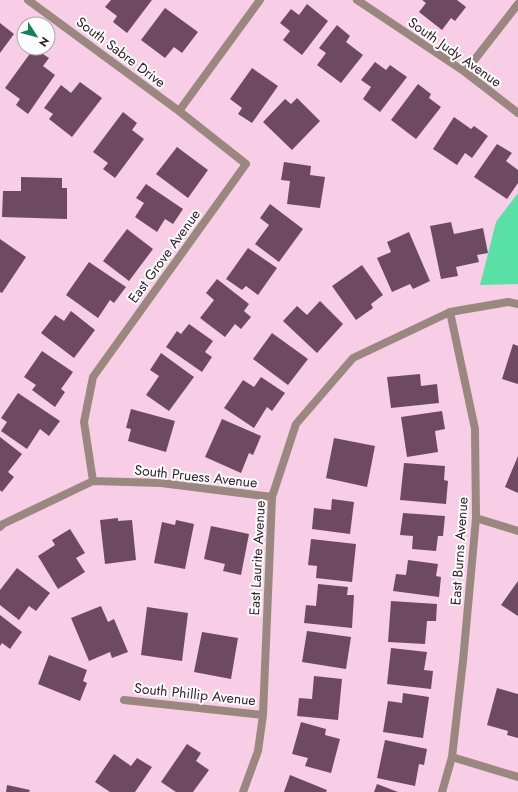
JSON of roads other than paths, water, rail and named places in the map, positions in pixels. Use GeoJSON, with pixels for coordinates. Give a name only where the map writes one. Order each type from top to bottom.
{"type":"FeatureCollection","features":[{"type":"Feature","properties":{"kind":"street","name":"South Sabre Drive"},"geometry":{"type":"LineString","coordinates":[[28,0],[179,111]]}},
{"type":"Feature","properties":{"kind":"street"},"geometry":{"type":"LineString","coordinates":[[179,111],[260,0]]}},
{"type":"Feature","properties":{"kind":"street","name":"South Judy Avenue"},"geometry":{"type":"LineString","coordinates":[[357,0],[465,72],[518,113]]}},
{"type":"Feature","properties":{"kind":"street"},"geometry":{"type":"LineString","coordinates":[[465,72],[518,4]]}},
{"type":"Feature","properties":{"kind":"street","name":"East Grove Avenue"},"geometry":{"type":"LineString","coordinates":[[93,481],[84,422],[93,377],[246,164],[179,111]]}},
{"type":"Feature","properties":{"kind":"street","name":"East Laurite Avenue"},"geometry":{"type":"LineString","coordinates":[[243,792],[258,751],[263,715],[272,497],[296,424],[353,358],[450,312],[508,302],[518,304]]}},
{"type":"Feature","properties":{"kind":"street","name":"East Burns Avenue"},"geometry":{"type":"LineString","coordinates":[[442,792],[452,758],[463,661],[476,518],[475,429],[450,312]]}},
{"type":"Feature","properties":{"kind":"street"},"geometry":{"type":"LineString","coordinates":[[1,526],[93,481]]}},
{"type":"Feature","properties":{"kind":"street","name":"South Pruess Avenue"},"geometry":{"type":"LineString","coordinates":[[93,481],[161,483],[272,497]]}},
{"type":"Feature","properties":{"kind":"street"},"geometry":{"type":"LineString","coordinates":[[476,518],[518,531]]}},
{"type":"Feature","properties":{"kind":"street","name":"South Phillip Avenue"},"geometry":{"type":"LineString","coordinates":[[124,700],[263,715]]}},
{"type":"Feature","properties":{"kind":"street"},"geometry":{"type":"LineString","coordinates":[[452,758],[518,777]]}}]}
